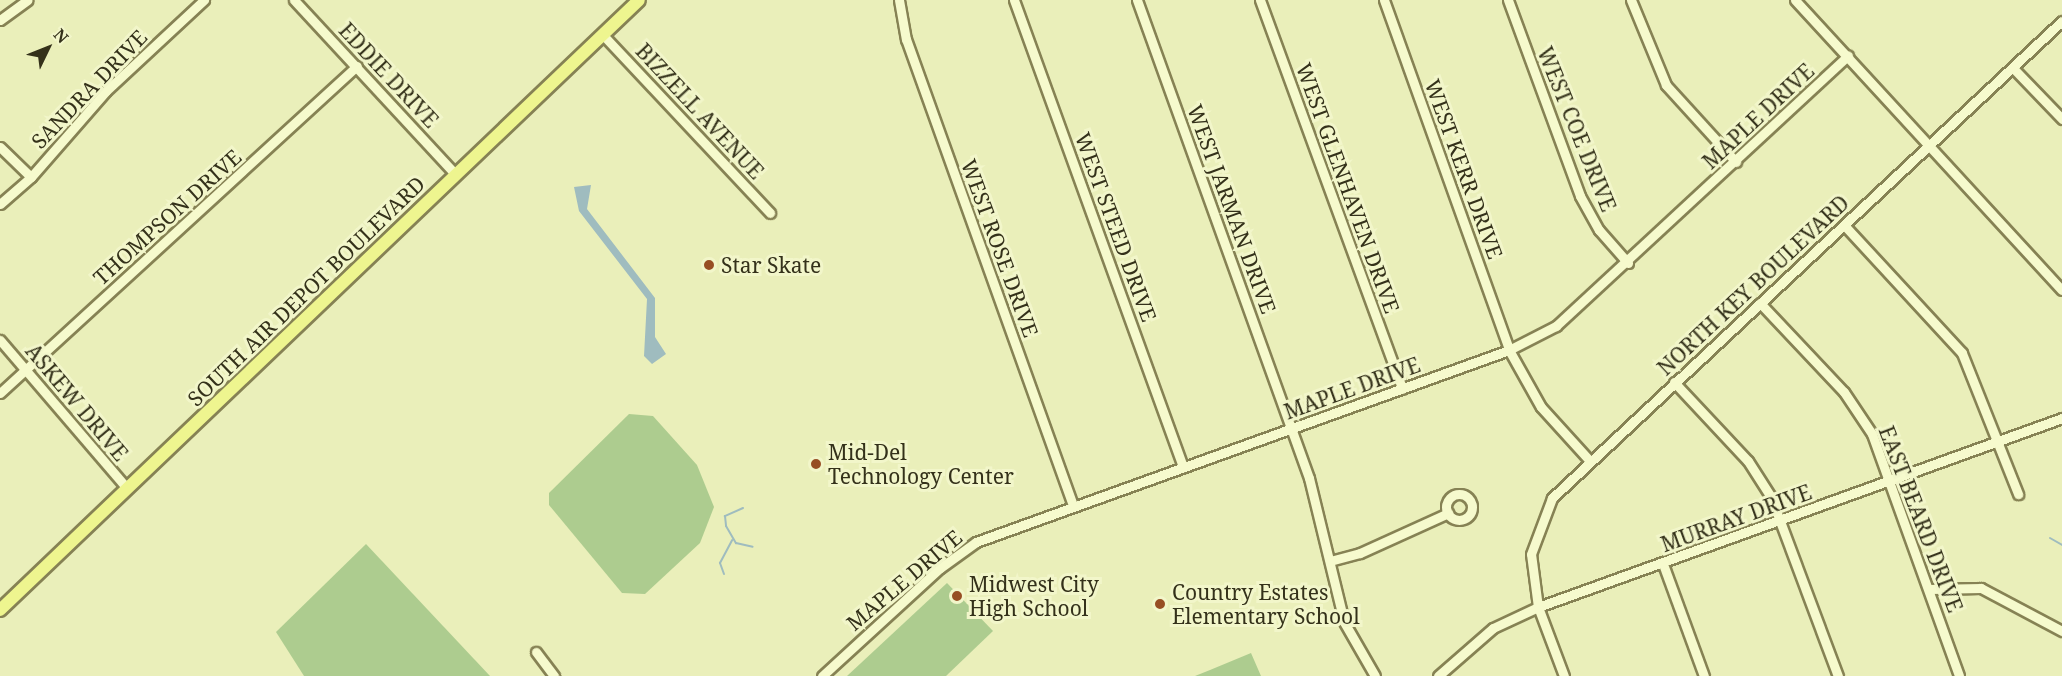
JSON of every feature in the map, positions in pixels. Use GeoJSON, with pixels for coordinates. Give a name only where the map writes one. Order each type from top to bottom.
{"type":"FeatureCollection","features":[{"type":"Feature","properties":{"kind":"main road","name":"SOUTH AIR DEPOT BOULEVARD"},"geometry":{"type":"LineString","coordinates":[[0,610],[639,0]]}},
{"type":"Feature","properties":{"kind":"street"},"geometry":{"type":"LineString","coordinates":[[0,20],[28,0]]}},
{"type":"Feature","properties":{"kind":"street","name":"SANDRA DRIVE"},"geometry":{"type":"LineString","coordinates":[[0,204],[31,177],[106,91],[204,0]]}},
{"type":"Feature","properties":{"kind":"street","name":"EDDIE DRIVE"},"geometry":{"type":"LineString","coordinates":[[294,0],[456,175]]}},
{"type":"Feature","properties":{"kind":"street","name":"WEST ROSE DRIVE"},"geometry":{"type":"LineString","coordinates":[[899,0],[906,39],[1073,506]]}},
{"type":"Feature","properties":{"kind":"street","name":"WEST STEED DRIVE"},"geometry":{"type":"LineString","coordinates":[[1014,0],[1183,467]]}},
{"type":"Feature","properties":{"kind":"street","name":"WEST JARMAN DRIVE"},"geometry":{"type":"LineString","coordinates":[[1137,0],[1292,429],[1353,647],[1374,676]]}},
{"type":"Feature","properties":{"kind":"street","name":"WEST GLENHAVEN DRIVE"},"geometry":{"type":"LineString","coordinates":[[1260,0],[1402,389]]}},
{"type":"Feature","properties":{"kind":"street","name":"WEST KERR DRIVE"},"geometry":{"type":"LineString","coordinates":[[1384,0],[1509,350],[1541,407],[1590,461]]}},
{"type":"Feature","properties":{"kind":"street","name":"WEST COE DRIVE"},"geometry":{"type":"LineString","coordinates":[[1508,0],[1580,196],[1599,230],[1628,263]]}},
{"type":"Feature","properties":{"kind":"street"},"geometry":{"type":"LineString","coordinates":[[1631,0],[1666,85],[1736,162]]}},
{"type":"Feature","properties":{"kind":"street"},"geometry":{"type":"LineString","coordinates":[[1795,0],[2062,290]]}},
{"type":"Feature","properties":{"kind":"street","name":"NORTH KEY BOULEVARD"},"geometry":{"type":"LineString","coordinates":[[1564,676],[1538,607],[1532,539],[1552,498],[2062,21]]}},
{"type":"Feature","properties":{"kind":"street","name":"BIZZELL AVENUE"},"geometry":{"type":"LineString","coordinates":[[603,35],[770,213]]}},
{"type":"Feature","properties":{"kind":"street","name":"MAPLE DRIVE"},"geometry":{"type":"LineString","coordinates":[[822,676],[952,557],[976,542],[1509,350],[1556,326],[1628,263],[1848,56]]}},
{"type":"Feature","properties":{"kind":"street","name":"THOMPSON DRIVE"},"geometry":{"type":"LineString","coordinates":[[0,393],[357,66]]}},
{"type":"Feature","properties":{"kind":"street"},"geometry":{"type":"LineString","coordinates":[[2013,68],[2062,119]]}},
{"type":"Feature","properties":{"kind":"street"},"geometry":{"type":"LineString","coordinates":[[0,147],[31,177]]}},
{"type":"Feature","properties":{"kind":"street"},"geometry":{"type":"LineString","coordinates":[[1844,225],[1962,353],[2000,441],[2018,494]]}},
{"type":"Feature","properties":{"kind":"street","name":"EAST BEARD DRIVE"},"geometry":{"type":"LineString","coordinates":[[1760,303],[1844,392],[1872,434],[1892,482],[1959,676]]}},
{"type":"Feature","properties":{"kind":"street","name":"ASKEW DRIVE"},"geometry":{"type":"LineString","coordinates":[[0,340],[27,368],[127,488]]}},
{"type":"Feature","properties":{"kind":"street"},"geometry":{"type":"LineString","coordinates":[[1674,382],[1748,462],[1782,519],[1838,676]]}},
{"type":"Feature","properties":{"kind":"street","name":"MURRAY DRIVE"},"geometry":{"type":"LineString","coordinates":[[1438,676],[1492,628],[1538,607],[1892,482],[2062,418]]}},
{"type":"Feature","properties":{"kind":"street"},"geometry":{"type":"LineString","coordinates":[[1330,561],[1448,513]]}},
{"type":"Feature","properties":{"kind":"street"},"geometry":{"type":"LineString","coordinates":[[1663,564],[1704,676]]}},
{"type":"Feature","properties":{"kind":"street"},"geometry":{"type":"LineString","coordinates":[[1930,589],[1981,588],[2062,631]]}},
{"type":"Feature","properties":{"kind":"street"},"geometry":{"type":"LineString","coordinates":[[536,652],[554,676]]}},
{"type":"Feature","properties":{"kind":"green space"},"geometry":{"type":"Polygon","coordinates":[[[629,414],[653,416],[697,465],[714,507],[700,543],[645,594],[622,593],[549,505],[549,493],[629,414]]]}},
{"type":"Feature","properties":{"kind":"green space"},"geometry":{"type":"Polygon","coordinates":[[[366,544],[490,676],[304,676],[276,632],[366,544]]]}},
{"type":"Feature","properties":{"kind":"green space"},"geometry":{"type":"Polygon","coordinates":[[[947,583],[993,631],[946,676],[847,676],[947,583]]]}},
{"type":"Feature","properties":{"kind":"green space"},"geometry":{"type":"Polygon","coordinates":[[[1251,653],[1261,676],[1195,676],[1210,670],[1251,653]]]}},
{"type":"Feature","properties":{"kind":"water"},"geometry":{"type":"Polygon","coordinates":[[[591,185],[587,209],[655,298],[655,337],[666,354],[652,364],[644,356],[647,299],[579,211],[574,187],[591,185]]]}},
{"type":"Feature","properties":{"kind":"waterway"},"geometry":{"type":"LineString","coordinates":[[743,508],[725,516],[726,526],[736,543],[753,547]]}},
{"type":"Feature","properties":{"kind":"waterway"},"geometry":{"type":"LineString","coordinates":[[2050,538],[2062,545]]}},
{"type":"Feature","properties":{"kind":"waterway"},"geometry":{"type":"LineString","coordinates":[[724,574],[720,563],[732,540]]}},
{"type":"Feature","properties":{"kind":"place","name":"Star Skate"},"geometry":{"type":"Point","coordinates":[709,265]}},
{"type":"Feature","properties":{"kind":"place","name":"Mid-Del Technology Center"},"geometry":{"type":"Point","coordinates":[816,464]}},
{"type":"Feature","properties":{"kind":"place","name":"Midwest City High School"},"geometry":{"type":"Point","coordinates":[957,596]}},
{"type":"Feature","properties":{"kind":"place","name":"Country Estates Elementary School"},"geometry":{"type":"Point","coordinates":[1160,604]}}]}
